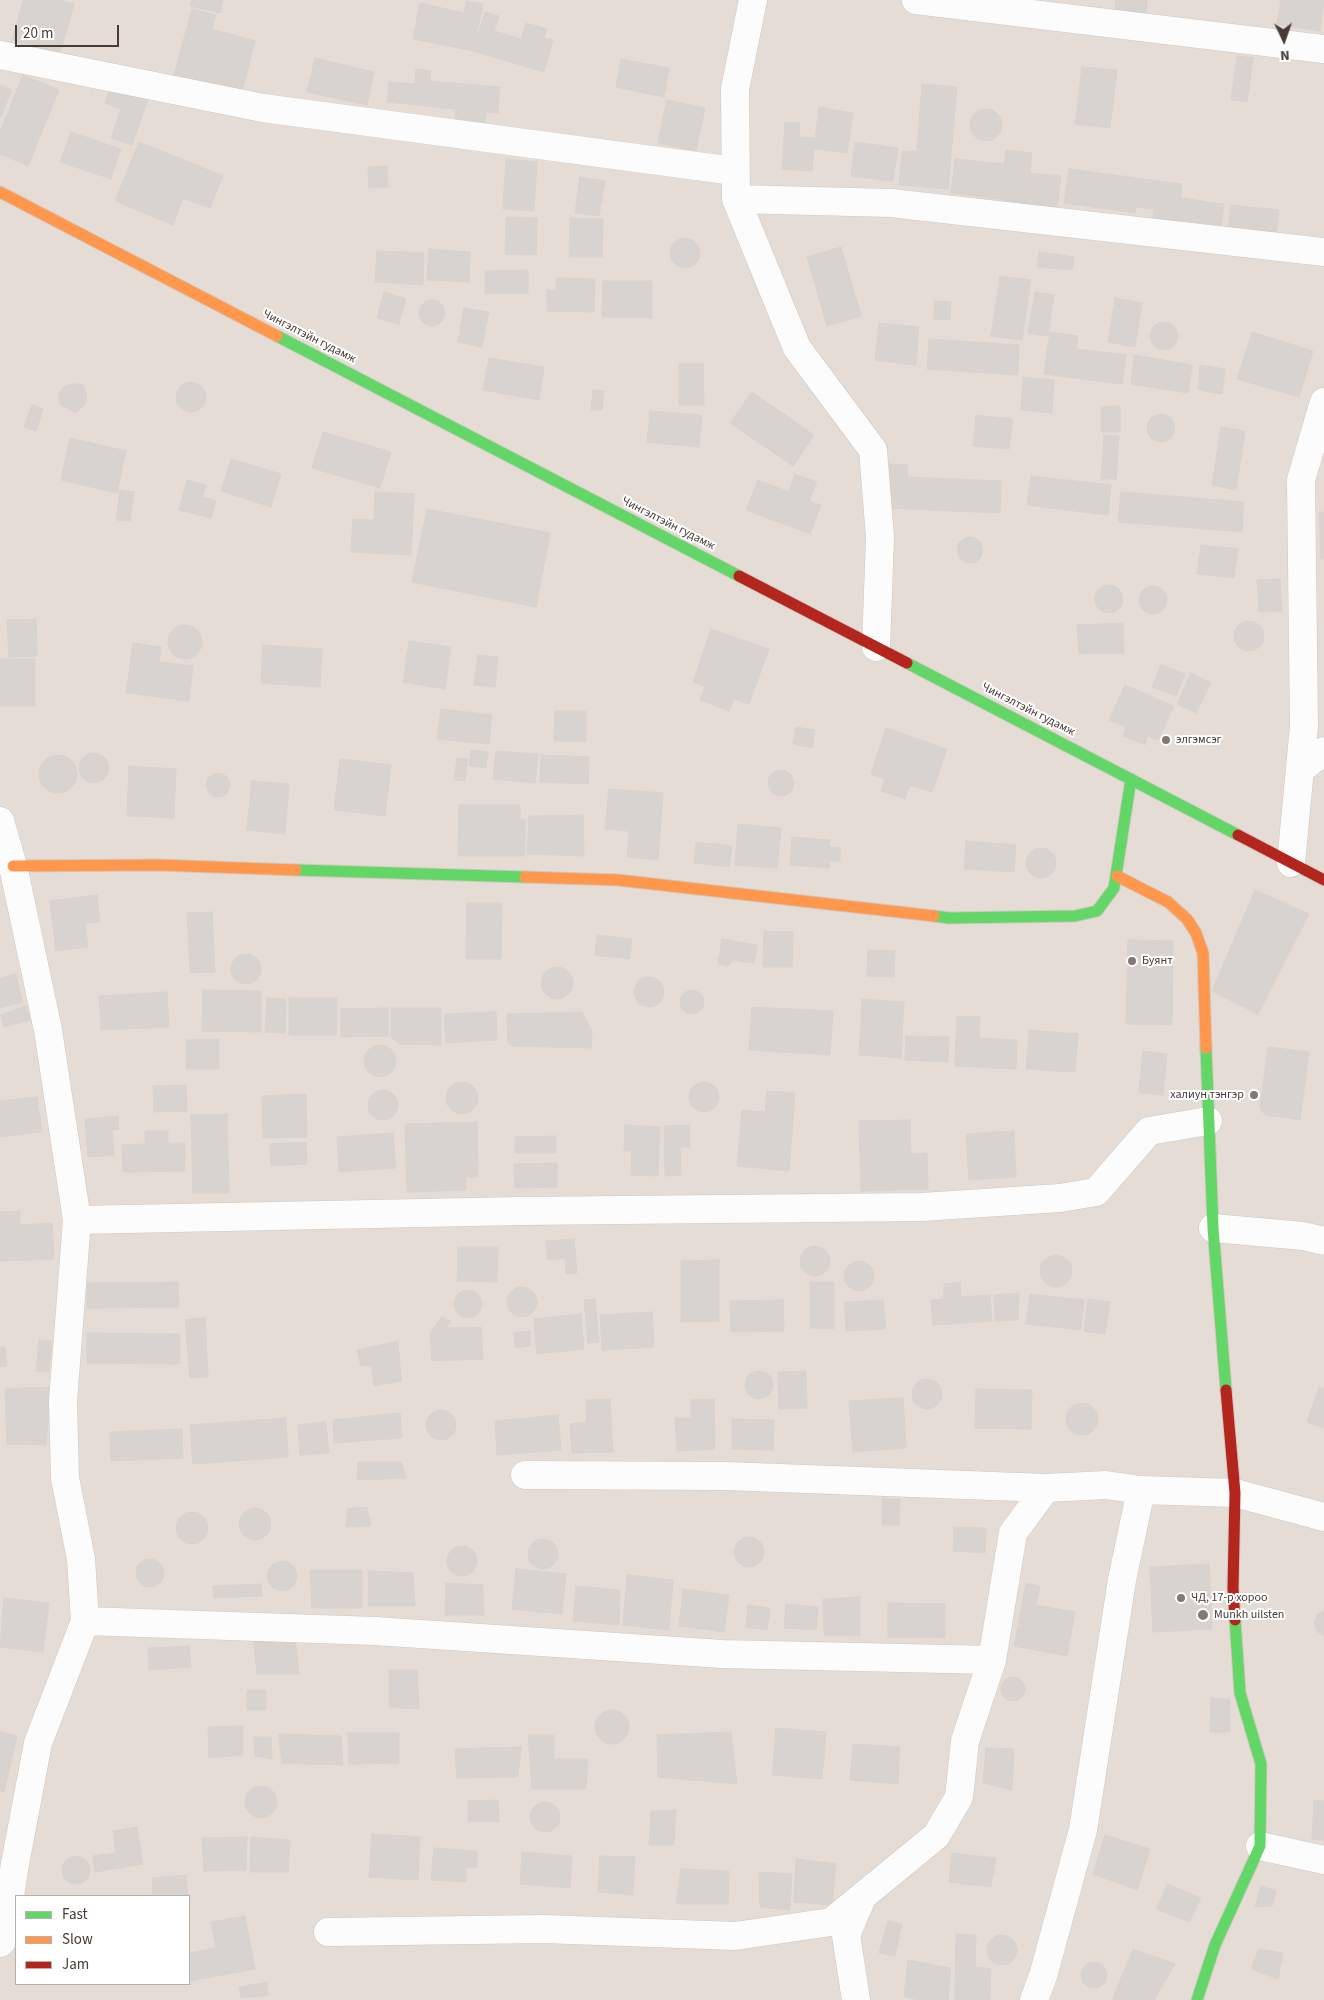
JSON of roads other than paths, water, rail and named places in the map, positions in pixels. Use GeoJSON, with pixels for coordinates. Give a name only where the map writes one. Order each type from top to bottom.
{"type":"FeatureCollection","features":[{"type":"Feature","properties":{"kind":"street"},"geometry":{"type":"LineString","coordinates":[[753,0],[735,89],[734,171],[736,199],[797,348],[873,450],[880,537],[876,647]]}},
{"type":"Feature","properties":{"kind":"street"},"geometry":{"type":"LineString","coordinates":[[916,0],[1324,49]]}},
{"type":"Feature","properties":{"kind":"street"},"geometry":{"type":"LineString","coordinates":[[0,55],[263,108],[734,171]]}},
{"type":"Feature","properties":{"kind":"street","name":"Чингэлтэйн гудамж"},"geometry":{"type":"LineString","coordinates":[[0,192],[1324,880]]}},
{"type":"Feature","properties":{"kind":"street"},"geometry":{"type":"LineString","coordinates":[[736,199],[891,202],[1324,252]]}},
{"type":"Feature","properties":{"kind":"street"},"geometry":{"type":"LineString","coordinates":[[1292,863],[1304,726],[1302,480],[1324,406]]}},
{"type":"Feature","properties":{"kind":"street"},"geometry":{"type":"LineString","coordinates":[[1300,770],[1324,750]]}},
{"type":"Feature","properties":{"kind":"street"},"geometry":{"type":"LineString","coordinates":[[13,866],[158,865],[618,880],[950,918],[1075,916],[1097,911],[1114,888],[1131,780]]}},
{"type":"Feature","properties":{"kind":"street"},"geometry":{"type":"LineString","coordinates":[[0,821],[13,866],[48,1030],[77,1220],[63,1401],[65,1478],[81,1559],[85,1620],[38,1743],[3,1940],[0,1943]]}},
{"type":"Feature","properties":{"kind":"street"},"geometry":{"type":"LineString","coordinates":[[1117,876],[1168,902],[1187,919],[1196,932],[1204,953],[1213,1228],[1235,1493],[1233,1588],[1240,1693],[1261,1764],[1260,1846],[1215,1945],[1197,2000]]}},
{"type":"Feature","properties":{"kind":"street"},"geometry":{"type":"LineString","coordinates":[[77,1220],[520,1211],[922,1207],[1060,1198],[1096,1192],[1149,1130],[1208,1120]]}},
{"type":"Feature","properties":{"kind":"street"},"geometry":{"type":"LineString","coordinates":[[1213,1228],[1303,1236],[1324,1241]]}},
{"type":"Feature","properties":{"kind":"street"},"geometry":{"type":"LineString","coordinates":[[525,1475],[726,1476],[1046,1488],[1106,1485],[1141,1490],[1235,1493],[1324,1517]]}},
{"type":"Feature","properties":{"kind":"street"},"geometry":{"type":"LineString","coordinates":[[328,1932],[544,1929],[735,1936],[831,1922],[936,1836],[959,1797],[965,1741],[992,1660],[1013,1533],[1046,1488]]}},
{"type":"Feature","properties":{"kind":"street"},"geometry":{"type":"LineString","coordinates":[[1034,2000],[1043,1976],[1083,1830],[1122,1580],[1141,1490]]}},
{"type":"Feature","properties":{"kind":"street"},"geometry":{"type":"LineString","coordinates":[[85,1620],[375,1631],[722,1654],[992,1660]]}},
{"type":"Feature","properties":{"kind":"street"},"geometry":{"type":"LineString","coordinates":[[1260,1846],[1324,1860]]}},
{"type":"Feature","properties":{"kind":"street"},"geometry":{"type":"LineString","coordinates":[[856,2000],[846,1936],[862,1898]]}},
{"type":"Feature","properties":{"kind":"place","name":"элгэмсэг"},"geometry":{"type":"Point","coordinates":[1166,740]}},
{"type":"Feature","properties":{"kind":"place","name":"Буянт"},"geometry":{"type":"Point","coordinates":[1132,961]}},
{"type":"Feature","properties":{"kind":"place","name":"халиун тэнгэр"},"geometry":{"type":"Point","coordinates":[1254,1095]}},
{"type":"Feature","properties":{"kind":"place","name":"ЧД, 17-р хороо"},"geometry":{"type":"Point","coordinates":[1181,1598]}},
{"type":"Feature","properties":{"kind":"place","name":"Munkh uilsten"},"geometry":{"type":"Point","coordinates":[1203,1615]}}]}
